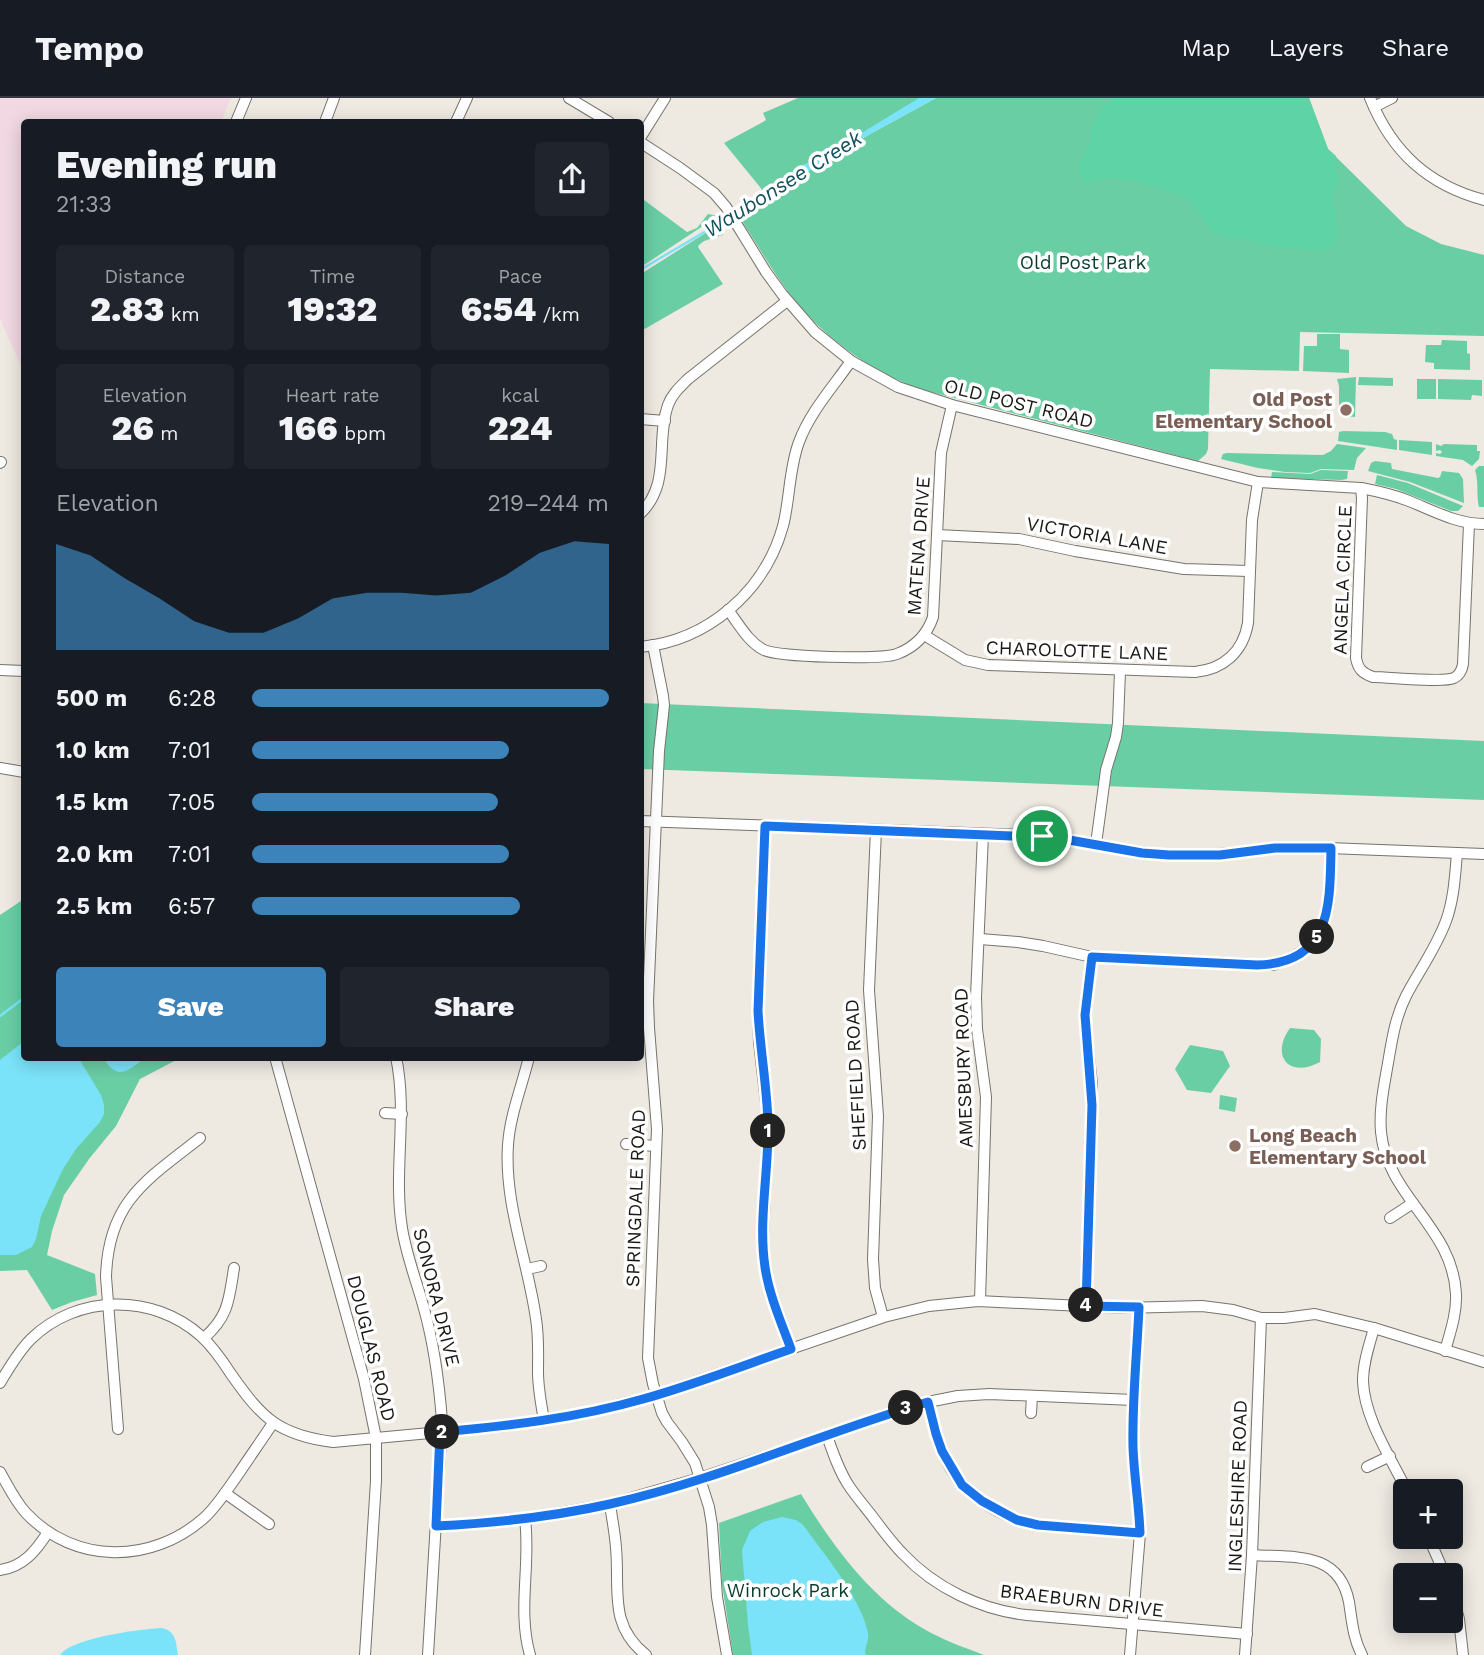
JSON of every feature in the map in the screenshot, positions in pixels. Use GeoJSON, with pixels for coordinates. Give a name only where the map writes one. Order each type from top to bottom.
{"type":"FeatureCollection","features":[{"type":"Feature","properties":{"kind":"street"},"geometry":{"type":"LineString","coordinates":[[237,119],[246,98]]}},
{"type":"Feature","properties":{"kind":"street"},"geometry":{"type":"LineString","coordinates":[[326,119],[334,98]]}},
{"type":"Feature","properties":{"kind":"street"},"geometry":{"type":"LineString","coordinates":[[457,119],[467,98]]}},
{"type":"Feature","properties":{"kind":"street"},"geometry":{"type":"LineString","coordinates":[[569,98],[603,119]]}},
{"type":"Feature","properties":{"kind":"street"},"geometry":{"type":"LineString","coordinates":[[644,133],[665,98]]}},
{"type":"Feature","properties":{"kind":"street"},"geometry":{"type":"LineString","coordinates":[[1392,98],[1372,102],[1393,141],[1414,164],[1441,184],[1484,200]]}},
{"type":"Feature","properties":{"kind":"street","name":"OLD POST ROAD"},"geometry":{"type":"LineString","coordinates":[[644,143],[714,193],[726,207],[787,301],[815,332],[851,361],[898,387],[952,405],[1258,482],[1361,488],[1391,495],[1458,521],[1484,524]]}},
{"type":"Feature","properties":{"kind":"street"},"geometry":{"type":"LineString","coordinates":[[644,510],[657,489],[667,407],[671,400],[688,379],[787,301]]}},
{"type":"Feature","properties":{"kind":"street"},"geometry":{"type":"LineString","coordinates":[[644,646],[677,639],[713,622],[752,587],[771,557],[782,527],[798,443],[811,416],[851,361]]}},
{"type":"Feature","properties":{"kind":"street","name":"MATENA DRIVE"},"geometry":{"type":"LineString","coordinates":[[728,610],[757,645],[781,655],[891,657],[910,648],[925,635],[933,617],[941,453],[952,405]]}},
{"type":"Feature","properties":{"kind":"street"},"geometry":{"type":"LineString","coordinates":[[644,419],[665,421]]}},
{"type":"Feature","properties":{"kind":"street","name":"CHAROLOTTE LANE"},"geometry":{"type":"LineString","coordinates":[[925,635],[953,654],[977,664],[1120,671],[1201,671],[1235,661],[1248,623],[1252,510],[1258,482]]}},
{"type":"Feature","properties":{"kind":"street","name":"ANGELA CIRCLE"},"geometry":{"type":"LineString","coordinates":[[1361,488],[1356,658],[1360,670],[1373,677],[1446,680],[1452,679],[1462,670],[1469,524]]}},
{"type":"Feature","properties":{"kind":"street","name":"VICTORIA LANE"},"geometry":{"type":"LineString","coordinates":[[937,535],[1019,539],[1184,569],[1249,571]]}},
{"type":"Feature","properties":{"kind":"street","name":"SPRINGDALE ROAD"},"geometry":{"type":"LineString","coordinates":[[653,645],[664,705],[646,932],[649,1028],[657,1110],[648,1343],[650,1370],[656,1395],[667,1422],[688,1452],[709,1507],[717,1597],[727,1655]]}},
{"type":"Feature","properties":{"kind":"street"},"geometry":{"type":"LineString","coordinates":[[0,670],[21,671]]}},
{"type":"Feature","properties":{"kind":"street"},"geometry":{"type":"LineString","coordinates":[[1096,844],[1106,770],[1118,723],[1120,671]]}},
{"type":"Feature","properties":{"kind":"street"},"geometry":{"type":"LineString","coordinates":[[0,768],[21,772]]}},
{"type":"Feature","properties":{"kind":"street"},"geometry":{"type":"LineString","coordinates":[[644,821],[1058,838],[1142,853],[1169,855],[1220,855],[1275,848],[1484,854]]}},
{"type":"Feature","properties":{"kind":"street"},"geometry":{"type":"LineString","coordinates":[[765,826],[758,1011],[768,1127],[762,1242],[767,1280],[791,1349]]}},
{"type":"Feature","properties":{"kind":"street","name":"SHEFIELD ROAD"},"geometry":{"type":"LineString","coordinates":[[876,830],[869,990],[878,1116],[873,1259],[875,1288],[883,1317]]}},
{"type":"Feature","properties":{"kind":"street","name":"AMESBURY ROAD"},"geometry":{"type":"LineString","coordinates":[[980,1301],[986,1097],[976,998],[983,834]]}},
{"type":"Feature","properties":{"kind":"street"},"geometry":{"type":"LineString","coordinates":[[979,939],[1018,942],[1092,957],[1273,965],[1296,957],[1313,942],[1324,924],[1329,899],[1331,848]]}},
{"type":"Feature","properties":{"kind":"street"},"geometry":{"type":"LineString","coordinates":[[1445,1351],[1456,1307],[1452,1268],[1441,1243],[1394,1176],[1385,1154],[1381,1132],[1381,1097],[1398,1014],[1447,919],[1457,853]]}},
{"type":"Feature","properties":{"kind":"street"},"geometry":{"type":"LineString","coordinates":[[1086,1306],[1092,1105],[1085,1015],[1092,957]]}},
{"type":"Feature","properties":{"kind":"street","name":"DOUGLAS ROAD"},"geometry":{"type":"LineString","coordinates":[[276,1061],[364,1379],[376,1438],[376,1481],[365,1655]]}},
{"type":"Feature","properties":{"kind":"street","name":"SONORA DRIVE"},"geometry":{"type":"LineString","coordinates":[[397,1061],[402,1114],[399,1181],[401,1218],[434,1349],[440,1383],[442,1421],[428,1655]]}},
{"type":"Feature","properties":{"kind":"street"},"geometry":{"type":"LineString","coordinates":[[528,1061],[511,1122],[508,1146],[509,1177],[513,1209],[537,1321],[539,1384],[544,1420]]}},
{"type":"Feature","properties":{"kind":"street"},"geometry":{"type":"LineString","coordinates":[[385,1113],[402,1114]]}},
{"type":"Feature","properties":{"kind":"street"},"geometry":{"type":"LineString","coordinates":[[118,1429],[108,1305],[107,1257],[111,1237],[118,1218],[145,1181],[200,1138]]}},
{"type":"Feature","properties":{"kind":"street"},"geometry":{"type":"LineString","coordinates":[[626,1144],[656,1146]]}},
{"type":"Feature","properties":{"kind":"street"},"geometry":{"type":"LineString","coordinates":[[1390,1218],[1413,1203]]}},
{"type":"Feature","properties":{"kind":"street"},"geometry":{"type":"LineString","coordinates":[[527,1269],[541,1266]]}},
{"type":"Feature","properties":{"kind":"street"},"geometry":{"type":"LineString","coordinates":[[204,1338],[219,1323],[225,1312],[234,1268]]}},
{"type":"Feature","properties":{"kind":"street"},"geometry":{"type":"LineString","coordinates":[[0,1383],[30,1340],[53,1322],[76,1310],[108,1305],[146,1306],[167,1314],[204,1338],[250,1401],[273,1423],[312,1439],[333,1441],[505,1426],[577,1415],[656,1395],[883,1317],[929,1306],[980,1301],[1086,1306],[1202,1306],[1233,1310],[1261,1318],[1315,1314],[1374,1328],[1484,1362]]}},
{"type":"Feature","properties":{"kind":"street"},"geometry":{"type":"LineString","coordinates":[[1130,1655],[1140,1533],[1133,1449],[1139,1307]]}},
{"type":"Feature","properties":{"kind":"street","name":"INGLESHIRE ROAD"},"geometry":{"type":"LineString","coordinates":[[1245,1655],[1252,1555],[1261,1318]]}},
{"type":"Feature","properties":{"kind":"street"},"geometry":{"type":"LineString","coordinates":[[1374,1328],[1364,1368],[1365,1397],[1371,1421],[1401,1479]]}},
{"type":"Feature","properties":{"kind":"street"},"geometry":{"type":"LineString","coordinates":[[436,1526],[525,1519],[610,1504],[700,1478],[890,1413],[958,1396],[979,1394],[1134,1401]]}},
{"type":"Feature","properties":{"kind":"street"},"geometry":{"type":"LineString","coordinates":[[1031,1413],[1032,1396]]}},
{"type":"Feature","properties":{"kind":"street"},"geometry":{"type":"LineString","coordinates":[[928,1402],[942,1451],[962,1485],[982,1501],[1017,1520],[1038,1525],[1140,1533]]}},
{"type":"Feature","properties":{"kind":"street"},"geometry":{"type":"LineString","coordinates":[[0,1472],[25,1512],[48,1532],[78,1546],[100,1552],[127,1553],[156,1547],[184,1534],[205,1516],[225,1493],[273,1423]]}},
{"type":"Feature","properties":{"kind":"street","name":"BRAEBURN DRIVE"},"geometry":{"type":"LineString","coordinates":[[827,1436],[848,1485],[904,1555],[953,1592],[974,1602],[1022,1615],[1247,1634]]}},
{"type":"Feature","properties":{"kind":"street"},"geometry":{"type":"LineString","coordinates":[[1367,1467],[1390,1456]]}},
{"type":"Feature","properties":{"kind":"street"},"geometry":{"type":"LineString","coordinates":[[225,1493],[270,1524]]}},
{"type":"Feature","properties":{"kind":"street"},"geometry":{"type":"LineString","coordinates":[[610,1504],[616,1548],[617,1607],[626,1633],[646,1655]]}},
{"type":"Feature","properties":{"kind":"street"},"geometry":{"type":"LineString","coordinates":[[525,1519],[527,1534],[524,1622],[530,1655]]}},
{"type":"Feature","properties":{"kind":"street"},"geometry":{"type":"LineString","coordinates":[[0,1570],[22,1562],[34,1552],[48,1532]]}},
{"type":"Feature","properties":{"kind":"street"},"geometry":{"type":"LineString","coordinates":[[1252,1555],[1307,1558],[1335,1571],[1346,1592],[1354,1636],[1362,1655]]}},
{"type":"Feature","properties":{"kind":"street"},"geometry":{"type":"LineString","coordinates":[[1461,1633],[1463,1655]]}},
{"type":"Feature","properties":{"kind":"shaded area"},"geometry":{"type":"Polygon","coordinates":[[[0,98],[231,98],[222,119],[21,119],[21,365],[0,319],[0,98]]]}},
{"type":"Feature","properties":{"kind":"green space"},"geometry":{"type":"Polygon","coordinates":[[[798,98],[921,98],[819,159],[798,167],[780,187],[764,192],[724,143],[766,120],[763,113],[798,98]]]}},
{"type":"Feature","properties":{"kind":"green space","name":"Old Post Park"},"geometry":{"type":"Polygon","coordinates":[[[936,98],[1309,98],[1328,149],[1406,226],[1441,244],[1484,255],[1484,336],[1300,332],[1299,371],[1210,369],[1208,449],[1198,461],[916,388],[872,367],[820,327],[787,290],[740,218],[749,208],[777,192],[788,190],[814,167],[936,98]]]}},
{"type":"Feature","properties":{"kind":"green space"},"geometry":{"type":"Polygon","coordinates":[[[1112,98],[1309,98],[1328,149],[1336,156],[1339,182],[1332,201],[1336,210],[1336,243],[1320,251],[1271,247],[1218,235],[1212,232],[1193,204],[1184,197],[1137,181],[1113,178],[1087,183],[1082,180],[1080,164],[1090,143],[1093,122],[1112,98]]]}},
{"type":"Feature","properties":{"kind":"green space"},"geometry":{"type":"Polygon","coordinates":[[[644,200],[687,232],[697,228],[708,214],[718,216],[644,265],[644,200]]]}},
{"type":"Feature","properties":{"kind":"green space"},"geometry":{"type":"Polygon","coordinates":[[[724,227],[723,235],[704,241],[698,247],[723,284],[644,329],[644,272],[707,232],[724,227]]]}},
{"type":"Feature","properties":{"kind":"green space"},"geometry":{"type":"Polygon","coordinates":[[[1317,334],[1340,334],[1340,349],[1349,350],[1349,373],[1303,371],[1304,346],[1317,346],[1317,334]]]}},
{"type":"Feature","properties":{"kind":"green space"},"geometry":{"type":"Polygon","coordinates":[[[1442,340],[1467,341],[1470,370],[1434,369],[1434,363],[1425,362],[1426,345],[1441,345],[1442,340]]]}},
{"type":"Feature","properties":{"kind":"green space"},"geometry":{"type":"Polygon","coordinates":[[[1356,377],[1355,417],[1342,416],[1339,413],[1337,379],[1356,377]]]}},
{"type":"Feature","properties":{"kind":"green space"},"geometry":{"type":"Polygon","coordinates":[[[1359,377],[1393,378],[1393,386],[1358,385],[1359,377]]]}},
{"type":"Feature","properties":{"kind":"green space"},"geometry":{"type":"Polygon","coordinates":[[[1417,379],[1436,379],[1436,399],[1417,399],[1417,379]]]}},
{"type":"Feature","properties":{"kind":"green space"},"geometry":{"type":"Polygon","coordinates":[[[1438,379],[1482,380],[1482,396],[1472,395],[1471,400],[1438,399],[1438,379]]]}},
{"type":"Feature","properties":{"kind":"green space"},"geometry":{"type":"Polygon","coordinates":[[[1339,432],[1392,434],[1397,440],[1397,450],[1338,441],[1339,432]]]}},
{"type":"Feature","properties":{"kind":"green space"},"geometry":{"type":"Polygon","coordinates":[[[1399,440],[1432,442],[1432,455],[1399,450],[1399,440]]]}},
{"type":"Feature","properties":{"kind":"green space"},"geometry":{"type":"Polygon","coordinates":[[[1337,444],[1366,448],[1357,458],[1354,470],[1285,472],[1221,459],[1223,454],[1227,453],[1323,455],[1337,444]]]}},
{"type":"Feature","properties":{"kind":"green space"},"geometry":{"type":"Polygon","coordinates":[[[1436,444],[1477,445],[1477,451],[1480,451],[1479,459],[1472,466],[1463,460],[1436,456],[1436,453],[1442,452],[1436,451],[1436,444]]]}},
{"type":"Feature","properties":{"kind":"green space"},"geometry":{"type":"Polygon","coordinates":[[[1371,463],[1391,463],[1392,469],[1438,478],[1442,471],[1459,473],[1463,479],[1464,503],[1410,482],[1368,471],[1371,463]]]}},
{"type":"Feature","properties":{"kind":"green space"},"geometry":{"type":"Polygon","coordinates":[[[1484,466],[1484,507],[1479,507],[1478,502],[1475,470],[1484,466]]]}},
{"type":"Feature","properties":{"kind":"green space"},"geometry":{"type":"Polygon","coordinates":[[[1321,470],[1348,471],[1347,479],[1271,478],[1272,472],[1310,474],[1321,470]]]}},
{"type":"Feature","properties":{"kind":"green space"},"geometry":{"type":"Polygon","coordinates":[[[1377,475],[1408,483],[1463,506],[1458,511],[1451,511],[1396,489],[1375,484],[1377,475]]]}},
{"type":"Feature","properties":{"kind":"green space"},"geometry":{"type":"Polygon","coordinates":[[[644,703],[1484,741],[1484,800],[644,769],[644,703]]]}},
{"type":"Feature","properties":{"kind":"green space"},"geometry":{"type":"Polygon","coordinates":[[[21,901],[21,1061],[174,1061],[140,1079],[116,1126],[64,1195],[47,1255],[95,1274],[97,1295],[52,1310],[27,1270],[0,1271],[0,915],[21,901]]]}},
{"type":"Feature","properties":{"kind":"green space"},"geometry":{"type":"Polygon","coordinates":[[[1290,1028],[1314,1030],[1321,1039],[1320,1062],[1299,1068],[1286,1062],[1282,1048],[1290,1028]]]}},
{"type":"Feature","properties":{"kind":"green space"},"geometry":{"type":"Polygon","coordinates":[[[1190,1045],[1223,1051],[1230,1066],[1211,1093],[1187,1090],[1175,1069],[1190,1045]]]}},
{"type":"Feature","properties":{"kind":"green space"},"geometry":{"type":"Polygon","coordinates":[[[1220,1095],[1237,1098],[1235,1112],[1219,1109],[1220,1095]]]}},
{"type":"Feature","properties":{"kind":"green space","name":"Winrock Park"},"geometry":{"type":"Polygon","coordinates":[[[801,1494],[854,1569],[887,1602],[931,1633],[984,1655],[733,1655],[722,1584],[719,1523],[801,1494]]]}},
{"type":"Feature","properties":{"kind":"water"},"geometry":{"type":"Polygon","coordinates":[[[919,98],[936,98],[815,167],[795,184],[753,206],[733,223],[713,230],[711,225],[718,216],[780,187],[798,167],[819,159],[919,98]]]}},
{"type":"Feature","properties":{"kind":"water"},"geometry":{"type":"Polygon","coordinates":[[[21,1043],[21,1061],[80,1061],[104,1105],[100,1122],[76,1149],[63,1169],[41,1216],[32,1247],[16,1255],[0,1255],[0,1060],[21,1043]]]}},
{"type":"Feature","properties":{"kind":"water"},"geometry":{"type":"Polygon","coordinates":[[[106,1061],[140,1061],[123,1072],[113,1070],[106,1061]]]}},
{"type":"Feature","properties":{"kind":"water"},"geometry":{"type":"Polygon","coordinates":[[[782,1517],[796,1520],[803,1525],[850,1591],[868,1633],[867,1655],[752,1655],[742,1550],[750,1531],[763,1522],[782,1517]]]}},
{"type":"Feature","properties":{"kind":"water"},"geometry":{"type":"Polygon","coordinates":[[[162,1628],[173,1634],[178,1655],[60,1655],[67,1649],[92,1639],[123,1632],[162,1628]]]}},
{"type":"Feature","properties":{"kind":"waterway","name":"Waubonsee Creek"},"geometry":{"type":"LineString","coordinates":[[644,268],[713,227]]}},
{"type":"Feature","properties":{"kind":"waterway","name":"Waubonsee Creek"},"geometry":{"type":"LineString","coordinates":[[0,1016],[21,1000]]}},
{"type":"Feature","properties":{"kind":"place","name":"Old Post Elementary School"},"geometry":{"type":"Point","coordinates":[1346,410]}},
{"type":"Feature","properties":{"kind":"place","name":"Long Beach Elementary School"},"geometry":{"type":"Point","coordinates":[1235,1146]}},
{"type":"Feature","properties":{"kind":"route"},"geometry":{"type":"LineString","coordinates":[[765,826],[1042,836],[1169,855],[1202,856],[1275,848],[1331,848],[1328,911],[1324,924],[1313,942],[1296,957],[1273,965],[1257,965],[1092,957],[1085,1015],[1092,1105],[1086,1306],[1139,1307],[1133,1426],[1140,1533],[1038,1525],[1017,1520],[982,1501],[962,1485],[942,1451],[928,1402],[663,1490],[610,1504],[525,1519],[436,1526],[440,1432],[577,1415],[641,1400],[791,1349],[767,1280],[762,1242],[768,1127],[758,1011],[765,826]]}}]}
